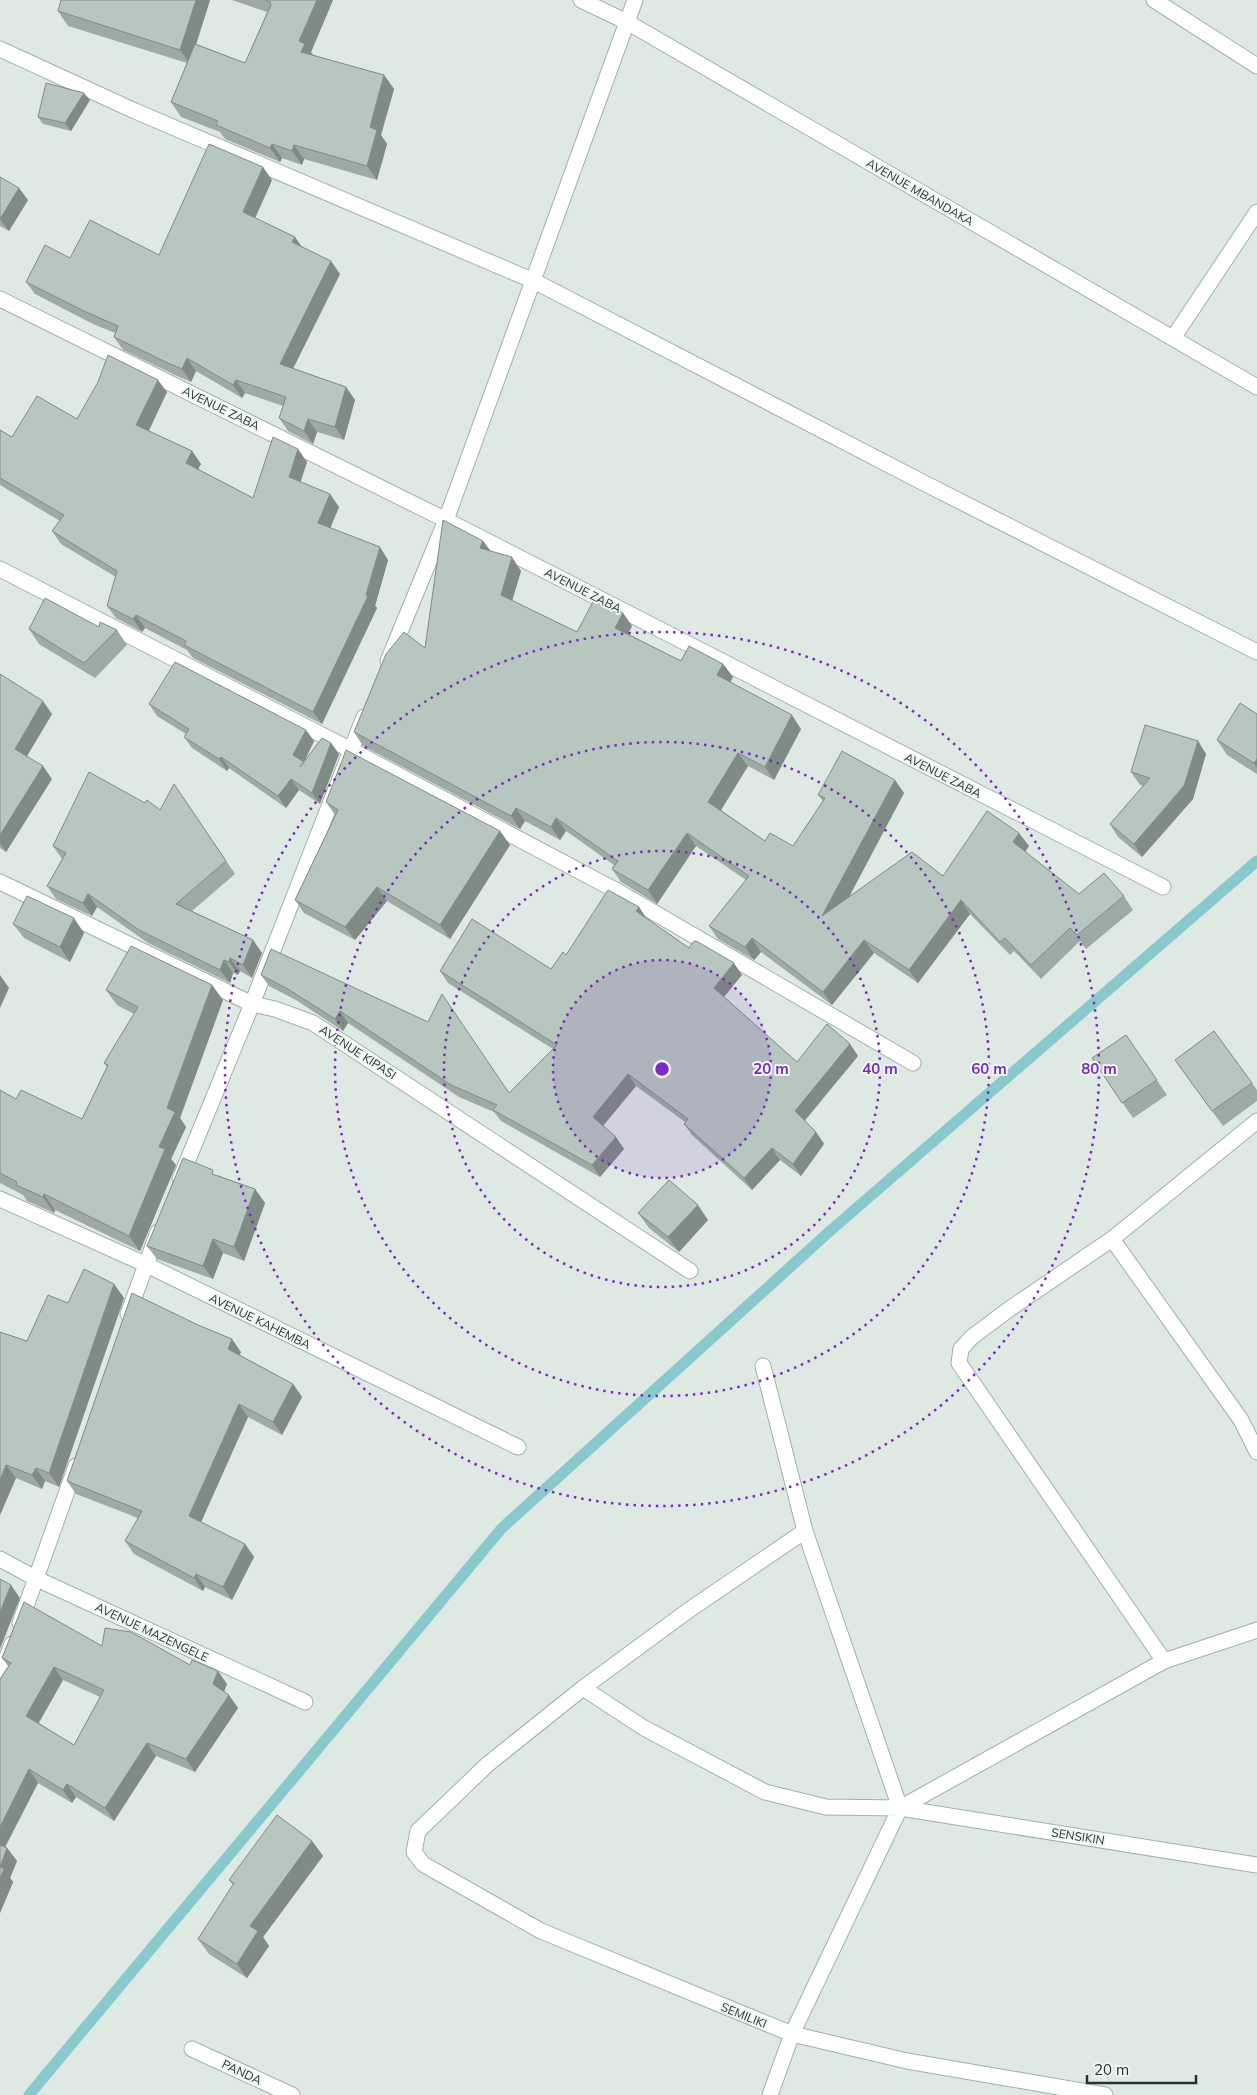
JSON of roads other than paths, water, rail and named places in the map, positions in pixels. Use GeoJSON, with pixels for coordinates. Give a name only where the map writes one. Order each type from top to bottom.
{"type":"FeatureCollection","features":[{"type":"Feature","properties":{"kind":"street","name":"AVENUE MBANDAKA"},"geometry":{"type":"LineString","coordinates":[[581,0],[627,22],[1257,387]]}},
{"type":"Feature","properties":{"kind":"street"},"geometry":{"type":"LineString","coordinates":[[381,676],[446,520],[635,0]]}},
{"type":"Feature","properties":{"kind":"street"},"geometry":{"type":"LineString","coordinates":[[1154,0],[1257,66]]}},
{"type":"Feature","properties":{"kind":"street"},"geometry":{"type":"LineString","coordinates":[[0,49],[135,110],[534,281],[924,484],[1257,652]]}},
{"type":"Feature","properties":{"kind":"street"},"geometry":{"type":"LineString","coordinates":[[1173,338],[1257,212]]}},
{"type":"Feature","properties":{"kind":"street","name":"AVENUE ZABA"},"geometry":{"type":"LineString","coordinates":[[0,299],[446,520],[1163,887]]}},
{"type":"Feature","properties":{"kind":"street"},"geometry":{"type":"LineString","coordinates":[[0,569],[351,750],[617,891],[913,1063]]}},
{"type":"Feature","properties":{"kind":"street"},"geometry":{"type":"LineString","coordinates":[[175,1192],[252,1004],[370,704]]}},
{"type":"Feature","properties":{"kind":"street","name":"AVENUE KIPASI"},"geometry":{"type":"LineString","coordinates":[[0,882],[252,1004],[275,1009],[312,1023],[690,1271]]}},
{"type":"Feature","properties":{"kind":"street"},"geometry":{"type":"LineString","coordinates":[[1164,1661],[959,1363],[961,1349],[972,1337],[1008,1310],[1112,1239],[1257,1121]]}},
{"type":"Feature","properties":{"kind":"street","name":"AVENUE KAHEMBA"},"geometry":{"type":"LineString","coordinates":[[0,1199],[145,1264],[518,1448]]}},
{"type":"Feature","properties":{"kind":"street"},"geometry":{"type":"LineString","coordinates":[[123,1329],[145,1264],[164,1219]]}},
{"type":"Feature","properties":{"kind":"street"},"geometry":{"type":"LineString","coordinates":[[1112,1239],[1241,1420],[1257,1452]]}},
{"type":"Feature","properties":{"kind":"street"},"geometry":{"type":"LineString","coordinates":[[764,1366],[805,1532],[900,1808]]}},
{"type":"Feature","properties":{"kind":"street"},"geometry":{"type":"LineString","coordinates":[[0,1674],[37,1579],[81,1450]]}},
{"type":"Feature","properties":{"kind":"street"},"geometry":{"type":"LineString","coordinates":[[583,1688],[689,1610],[805,1532]]}},
{"type":"Feature","properties":{"kind":"street","name":"AVENUE MAZENGELE"},"geometry":{"type":"LineString","coordinates":[[0,1559],[37,1579],[305,1702]]}},
{"type":"Feature","properties":{"kind":"street"},"geometry":{"type":"LineString","coordinates":[[770,2095],[792,2034],[900,1808],[1164,1661],[1257,1630]]}},
{"type":"Feature","properties":{"kind":"street","name":"SENSIKIN"},"geometry":{"type":"LineString","coordinates":[[583,1688],[644,1728],[765,1792],[826,1807],[900,1808],[1257,1865]]}},
{"type":"Feature","properties":{"kind":"street","name":"SEMILIKI"},"geometry":{"type":"LineString","coordinates":[[583,1688],[488,1764],[418,1831],[414,1852],[423,1864],[541,1931],[792,2034],[907,2061],[1105,2095]]}},
{"type":"Feature","properties":{"kind":"street","name":"PANDA"},"geometry":{"type":"LineString","coordinates":[[192,2049],[292,2095]]}},
{"type":"Feature","properties":{"kind":"waterway"},"geometry":{"type":"LineString","coordinates":[[29,2095],[502,1528],[830,1231],[1257,861]]}}]}
